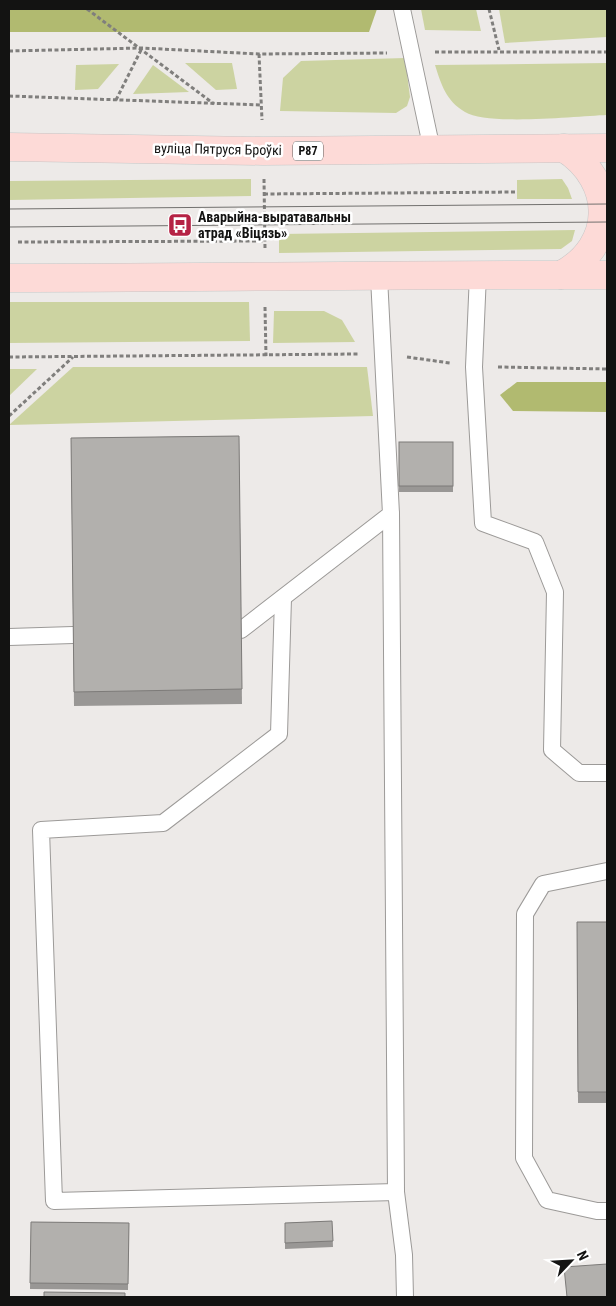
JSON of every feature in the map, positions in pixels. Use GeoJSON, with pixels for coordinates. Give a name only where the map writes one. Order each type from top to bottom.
{"type":"FeatureCollection","features":[{"type":"Feature","properties":{"kind":"main road","name":"вуліца Пятруся Броўкі"},"geometry":{"type":"LineString","coordinates":[[9,147],[263,151],[607,148]]}},
{"type":"Feature","properties":{"kind":"main road"},"geometry":{"type":"LineString","coordinates":[[561,275],[575,268],[588,257],[597,244],[603,229],[605,213],[601,189],[589,168],[578,156],[564,148]]}},
{"type":"Feature","properties":{"kind":"main road"},"geometry":{"type":"LineString","coordinates":[[9,278],[265,278],[478,274],[607,275]]}},
{"type":"Feature","properties":{"kind":"lane"},"geometry":{"type":"LineString","coordinates":[[402,9],[432,150]]}},
{"type":"Feature","properties":{"kind":"lane"},"geometry":{"type":"LineString","coordinates":[[478,274],[474,367],[483,523],[535,542],[555,592],[552,750],[579,773],[607,773]]}},
{"type":"Feature","properties":{"kind":"lane"},"geometry":{"type":"LineString","coordinates":[[379,277],[391,514],[396,1192],[404,1256],[405,1297]]}},
{"type":"Feature","properties":{"kind":"lane"},"geometry":{"type":"LineString","coordinates":[[241,630],[391,514]]}},
{"type":"Feature","properties":{"kind":"lane"},"geometry":{"type":"LineString","coordinates":[[283,598],[279,734],[163,823],[41,830],[54,1201],[396,1192]]}},
{"type":"Feature","properties":{"kind":"lane"},"geometry":{"type":"LineString","coordinates":[[9,637],[73,635]]}},
{"type":"Feature","properties":{"kind":"lane"},"geometry":{"type":"LineString","coordinates":[[607,870],[543,884],[525,914],[524,1138],[524,1158],[547,1200],[597,1211],[607,1211]]}},
{"type":"Feature","properties":{"kind":"path"},"geometry":{"type":"LineString","coordinates":[[87,9],[142,48],[214,104]]}},
{"type":"Feature","properties":{"kind":"path"},"geometry":{"type":"LineString","coordinates":[[489,9],[499,50]]}},
{"type":"Feature","properties":{"kind":"path"},"geometry":{"type":"LineString","coordinates":[[116,100],[142,48]]}},
{"type":"Feature","properties":{"kind":"path"},"geometry":{"type":"LineString","coordinates":[[9,51],[142,48],[259,54],[499,50],[607,52]]}},
{"type":"Feature","properties":{"kind":"path"},"geometry":{"type":"LineString","coordinates":[[259,54],[262,105],[266,356]]}},
{"type":"Feature","properties":{"kind":"path"},"geometry":{"type":"LineString","coordinates":[[9,96],[262,105]]}},
{"type":"Feature","properties":{"kind":"path"},"geometry":{"type":"LineString","coordinates":[[264,194],[517,192]]}},
{"type":"Feature","properties":{"kind":"path"},"geometry":{"type":"LineString","coordinates":[[18,242],[265,241]]}},
{"type":"Feature","properties":{"kind":"path"},"geometry":{"type":"LineString","coordinates":[[9,357],[266,356],[383,353],[474,367],[607,369]]}},
{"type":"Feature","properties":{"kind":"path"},"geometry":{"type":"LineString","coordinates":[[9,416],[73,357]]}},
{"type":"Feature","properties":{"kind":"green space"},"geometry":{"type":"Polygon","coordinates":[[[9,9],[377,9],[369,32],[9,32],[9,9]]]}},
{"type":"Feature","properties":{"kind":"green space"},"geometry":{"type":"Polygon","coordinates":[[[421,9],[476,9],[481,31],[425,30],[421,9]]]}},
{"type":"Feature","properties":{"kind":"green space"},"geometry":{"type":"Polygon","coordinates":[[[499,9],[607,9],[607,37],[505,43],[499,9]]]}},
{"type":"Feature","properties":{"kind":"green space"},"geometry":{"type":"Polygon","coordinates":[[[405,58],[410,97],[407,106],[396,113],[280,111],[283,78],[301,61],[405,58]]]}},
{"type":"Feature","properties":{"kind":"green space"},"geometry":{"type":"Polygon","coordinates":[[[185,63],[232,63],[237,89],[216,90],[185,63]]]}},
{"type":"Feature","properties":{"kind":"green space"},"geometry":{"type":"Polygon","coordinates":[[[607,63],[607,115],[533,119],[493,119],[465,112],[453,103],[449,97],[442,85],[435,65],[607,63]]]}},
{"type":"Feature","properties":{"kind":"green space"},"geometry":{"type":"Polygon","coordinates":[[[119,64],[98,89],[75,90],[76,65],[119,64]]]}},
{"type":"Feature","properties":{"kind":"green space"},"geometry":{"type":"Polygon","coordinates":[[[153,65],[189,92],[133,94],[153,65]]]}},
{"type":"Feature","properties":{"kind":"green space"},"geometry":{"type":"Polygon","coordinates":[[[251,179],[251,196],[9,200],[9,181],[251,179]]]}},
{"type":"Feature","properties":{"kind":"green space"},"geometry":{"type":"Polygon","coordinates":[[[562,179],[572,199],[517,199],[517,180],[562,179]]]}},
{"type":"Feature","properties":{"kind":"green space"},"geometry":{"type":"Polygon","coordinates":[[[575,230],[572,241],[561,249],[279,253],[279,234],[575,230]]]}},
{"type":"Feature","properties":{"kind":"green space"},"geometry":{"type":"Polygon","coordinates":[[[9,302],[249,302],[250,341],[9,343],[9,302]]]}},
{"type":"Feature","properties":{"kind":"green space"},"geometry":{"type":"Polygon","coordinates":[[[274,311],[324,311],[342,320],[355,342],[273,343],[274,311]]]}},
{"type":"Feature","properties":{"kind":"green space"},"geometry":{"type":"Polygon","coordinates":[[[73,367],[367,367],[373,416],[9,425],[73,367]]]}},
{"type":"Feature","properties":{"kind":"green space"},"geometry":{"type":"Polygon","coordinates":[[[9,369],[37,369],[9,396],[9,369]]]}},
{"type":"Feature","properties":{"kind":"green space"},"geometry":{"type":"Polygon","coordinates":[[[517,382],[607,382],[607,412],[513,411],[500,395],[517,382]]]}},
{"type":"Feature","properties":{"kind":"building"},"geometry":{"type":"Polygon","coordinates":[[[239,436],[242,689],[74,692],[71,438],[239,436]]]}},
{"type":"Feature","properties":{"kind":"building"},"geometry":{"type":"Polygon","coordinates":[[[399,442],[453,442],[453,486],[399,486],[399,442]]]}},
{"type":"Feature","properties":{"kind":"building"},"geometry":{"type":"Polygon","coordinates":[[[577,922],[607,922],[607,1092],[578,1092],[577,922]]]}},
{"type":"Feature","properties":{"kind":"building"},"geometry":{"type":"Polygon","coordinates":[[[332,1221],[333,1241],[285,1243],[285,1223],[332,1221]]]}},
{"type":"Feature","properties":{"kind":"building"},"geometry":{"type":"Polygon","coordinates":[[[31,1222],[129,1223],[128,1284],[30,1283],[31,1222]]]}},
{"type":"Feature","properties":{"kind":"building"},"geometry":{"type":"Polygon","coordinates":[[[607,1264],[607,1297],[567,1297],[564,1267],[607,1264]]]}},
{"type":"Feature","properties":{"kind":"building"},"geometry":{"type":"Polygon","coordinates":[[[44,1292],[125,1293],[125,1297],[44,1297],[44,1292]]]}},
{"type":"Feature","properties":{"kind":"tram line"},"geometry":{"type":"LineString","coordinates":[[9,209],[607,204]]}},
{"type":"Feature","properties":{"kind":"tram line"},"geometry":{"type":"LineString","coordinates":[[9,227],[607,222]]}},
{"type":"Feature","properties":{"kind":"place","name":"Аварыйна-выратавальны атрад «Віцязь»"},"geometry":{"type":"Point","coordinates":[180,225]}}]}
